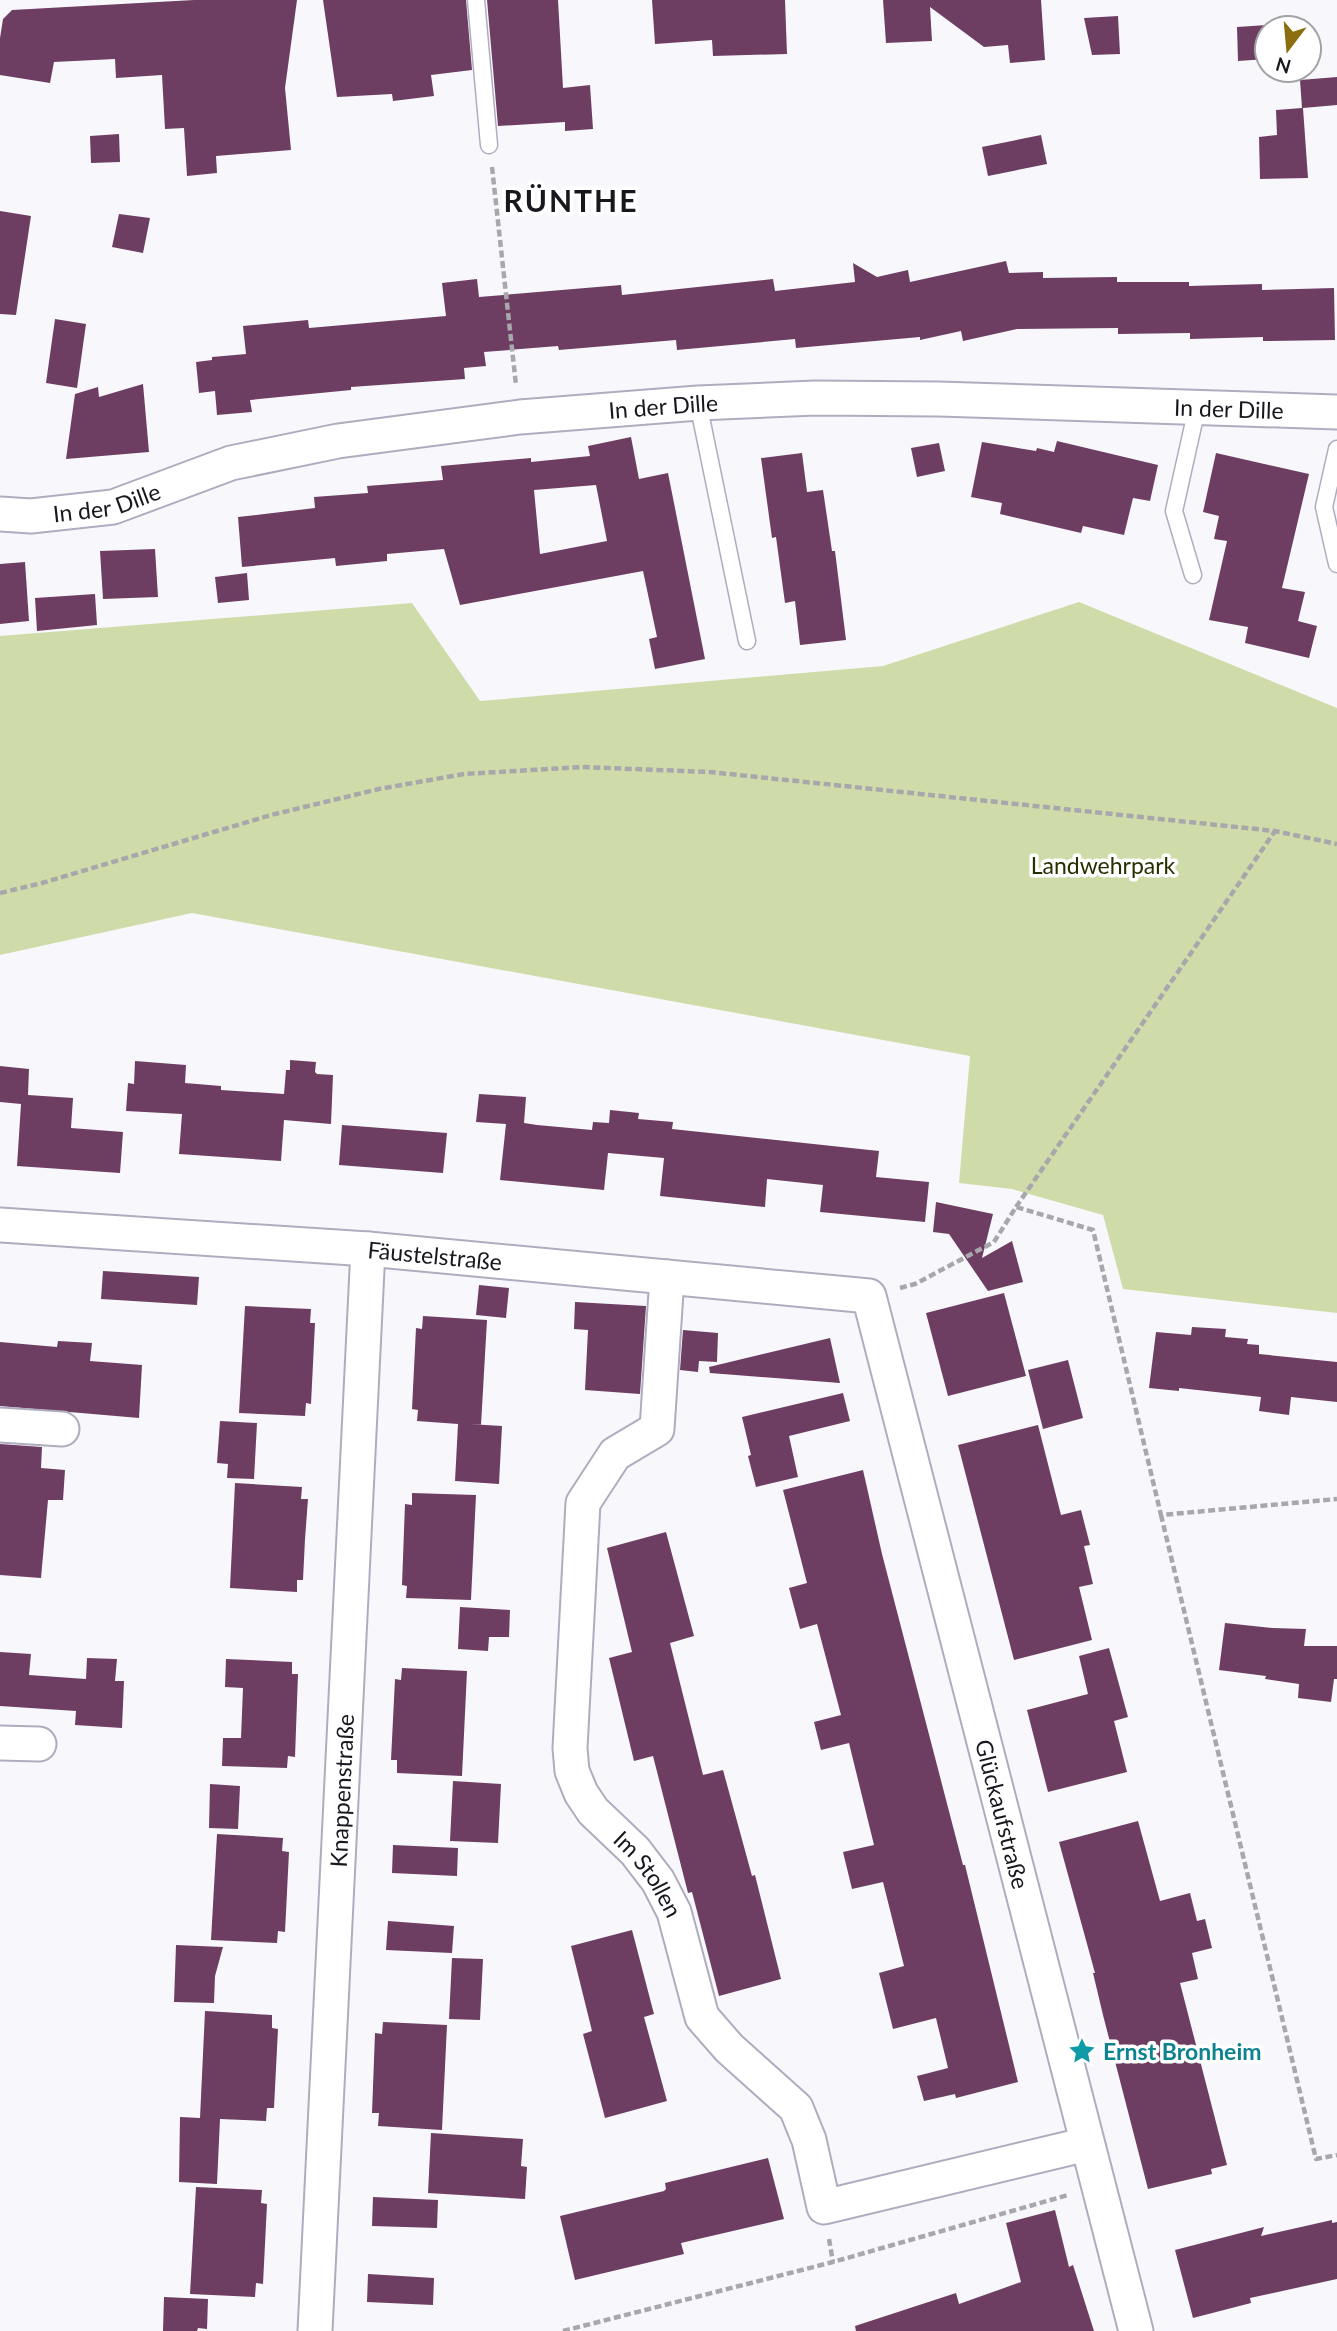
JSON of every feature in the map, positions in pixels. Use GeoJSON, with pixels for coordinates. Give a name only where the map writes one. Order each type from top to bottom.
{"type":"FeatureCollection","features":[{"type":"Feature","properties":{"kind":"street","name":"In der Dille"},"geometry":{"type":"LineString","coordinates":[[0,514],[31,516],[113,506],[231,463],[338,441],[520,417],[698,402],[816,398],[939,399],[1337,412]]}},
{"type":"Feature","properties":{"kind":"street","name":"Fäustelstraße"},"geometry":{"type":"LineString","coordinates":[[0,1225],[368,1249],[869,1296]]}},
{"type":"Feature","properties":{"kind":"street","name":"Knappenstraße"},"geometry":{"type":"LineString","coordinates":[[314,2331],[368,1249]]}},
{"type":"Feature","properties":{"kind":"street","name":"Im Stollen"},"geometry":{"type":"LineString","coordinates":[[667,1277],[657,1430],[615,1454],[583,1503],[570,1748],[572,1771],[580,1793],[593,1811],[635,1851],[658,1881],[674,1912],[702,2017],[729,2048],[796,2108],[809,2140],[824,2207],[1087,2144]]}},
{"type":"Feature","properties":{"kind":"street","name":"Glückaufstraße"},"geometry":{"type":"LineString","coordinates":[[869,1296],[1136,2331]]}},
{"type":"Feature","properties":{"kind":"street"},"geometry":{"type":"LineString","coordinates":[[0,1425],[62,1429]]}},
{"type":"Feature","properties":{"kind":"street"},"geometry":{"type":"LineString","coordinates":[[0,1743],[39,1744]]}},
{"type":"Feature","properties":{"kind":"lane"},"geometry":{"type":"LineString","coordinates":[[476,0],[489,145]]}},
{"type":"Feature","properties":{"kind":"lane"},"geometry":{"type":"LineString","coordinates":[[698,402],[747,641]]}},
{"type":"Feature","properties":{"kind":"lane"},"geometry":{"type":"LineString","coordinates":[[1193,575],[1174,511],[1197,408]]}},
{"type":"Feature","properties":{"kind":"lane"},"geometry":{"type":"LineString","coordinates":[[1337,449],[1324,507],[1337,564]]}},
{"type":"Feature","properties":{"kind":"path"},"geometry":{"type":"LineString","coordinates":[[489,145],[520,417]]}},
{"type":"Feature","properties":{"kind":"path"},"geometry":{"type":"LineString","coordinates":[[0,893],[271,815],[379,789],[464,774],[582,767],[710,772],[1275,831],[1337,844]]}},
{"type":"Feature","properties":{"kind":"path"},"geometry":{"type":"LineString","coordinates":[[869,1296],[915,1284],[994,1242],[1275,831]]}},
{"type":"Feature","properties":{"kind":"path"},"geometry":{"type":"LineString","coordinates":[[1016,1207],[1093,1230],[1316,2159],[1337,2155]]}},
{"type":"Feature","properties":{"kind":"path"},"geometry":{"type":"LineString","coordinates":[[1161,1515],[1337,1499]]}},
{"type":"Feature","properties":{"kind":"path"},"geometry":{"type":"LineString","coordinates":[[563,2331],[833,2262],[1099,2187]]}},
{"type":"Feature","properties":{"kind":"green space","name":"Landwehrpark"},"geometry":{"type":"Polygon","coordinates":[[[1079,602],[1337,708],[1337,1313],[1123,1289],[1103,1215],[1012,1189],[959,1183],[970,1056],[192,913],[0,955],[0,636],[412,603],[480,701],[883,666],[1079,602]]]}},
{"type":"Feature","properties":{"kind":"building"},"geometry":{"type":"Polygon","coordinates":[[[194,0],[297,0],[285,88],[291,150],[216,156],[217,173],[187,176],[184,128],[165,129],[162,75],[116,78],[115,59],[54,62],[50,83],[0,75],[3,19],[12,10],[194,0]]]}},
{"type":"Feature","properties":{"kind":"building"},"geometry":{"type":"Polygon","coordinates":[[[323,0],[466,0],[472,70],[431,75],[434,96],[393,101],[392,94],[337,97],[323,0]]]}},
{"type":"Feature","properties":{"kind":"building"},"geometry":{"type":"Polygon","coordinates":[[[487,0],[558,0],[563,88],[590,85],[593,129],[565,131],[565,122],[498,126],[487,0]]]}},
{"type":"Feature","properties":{"kind":"building"},"geometry":{"type":"Polygon","coordinates":[[[652,0],[785,0],[787,54],[713,56],[712,40],[655,44],[652,0]]]}},
{"type":"Feature","properties":{"kind":"building"},"geometry":{"type":"Polygon","coordinates":[[[883,0],[1041,0],[1045,60],[1010,63],[1008,45],[984,47],[930,7],[932,41],[886,43],[883,0]]]}},
{"type":"Feature","properties":{"kind":"building"},"geometry":{"type":"Polygon","coordinates":[[[1118,16],[1120,54],[1092,55],[1084,18],[1118,16]]]}},
{"type":"Feature","properties":{"kind":"building"},"geometry":{"type":"Polygon","coordinates":[[[1253,26],[1253,60],[1238,61],[1237,27],[1253,26]]]}},
{"type":"Feature","properties":{"kind":"building"},"geometry":{"type":"Polygon","coordinates":[[[1337,77],[1337,105],[1303,108],[1308,178],[1260,179],[1259,137],[1277,135],[1276,110],[1302,108],[1300,84],[1323,84],[1323,78],[1337,77]]]}},
{"type":"Feature","properties":{"kind":"building"},"geometry":{"type":"Polygon","coordinates":[[[119,134],[120,162],[91,163],[90,136],[119,134]]]}},
{"type":"Feature","properties":{"kind":"building"},"geometry":{"type":"Polygon","coordinates":[[[1041,135],[1047,164],[988,176],[982,147],[1041,135]]]}},
{"type":"Feature","properties":{"kind":"building"},"geometry":{"type":"Polygon","coordinates":[[[0,211],[31,216],[16,315],[0,314],[0,211]]]}},
{"type":"Feature","properties":{"kind":"building"},"geometry":{"type":"Polygon","coordinates":[[[119,214],[150,218],[143,253],[112,247],[119,214]]]}},
{"type":"Feature","properties":{"kind":"building"},"geometry":{"type":"Polygon","coordinates":[[[1006,261],[1009,273],[1043,272],[1043,278],[1117,277],[1117,282],[1189,282],[1189,286],[1262,284],[1262,290],[1334,288],[1335,340],[1263,341],[1263,337],[1190,339],[1190,333],[1118,334],[1118,328],[1017,329],[963,341],[961,331],[920,340],[920,337],[796,348],[795,339],[677,350],[676,340],[559,350],[558,346],[484,352],[486,366],[464,368],[465,379],[351,387],[351,390],[250,400],[252,412],[217,415],[215,391],[199,393],[196,362],[212,360],[212,357],[246,354],[243,326],[308,320],[309,328],[446,316],[442,283],[477,279],[479,297],[621,285],[622,295],[773,279],[775,291],[855,282],[853,263],[877,277],[908,270],[910,282],[1006,261]]]}},
{"type":"Feature","properties":{"kind":"building"},"geometry":{"type":"Polygon","coordinates":[[[55,319],[86,324],[77,388],[46,383],[55,319]]]}},
{"type":"Feature","properties":{"kind":"building"},"geometry":{"type":"Polygon","coordinates":[[[143,384],[149,452],[66,459],[75,394],[98,387],[99,397],[143,384]]]}},
{"type":"Feature","properties":{"kind":"building"},"geometry":{"type":"Polygon","coordinates":[[[631,437],[639,479],[668,473],[705,659],[655,669],[649,639],[657,637],[643,571],[460,605],[444,549],[387,554],[387,561],[336,566],[335,558],[242,567],[238,517],[315,508],[314,497],[368,493],[367,486],[443,480],[441,466],[590,456],[588,446],[631,437]],[[596,485],[534,490],[540,554],[607,541],[596,485]]]}},
{"type":"Feature","properties":{"kind":"building"},"geometry":{"type":"Polygon","coordinates":[[[1057,441],[1158,465],[1150,501],[1133,498],[1124,535],[1083,526],[1081,533],[1000,514],[1002,503],[971,497],[982,442],[1054,452],[1057,441]]]}},
{"type":"Feature","properties":{"kind":"building"},"geometry":{"type":"Polygon","coordinates":[[[939,443],[945,471],[917,477],[911,448],[939,443]]]}},
{"type":"Feature","properties":{"kind":"building"},"geometry":{"type":"Polygon","coordinates":[[[802,453],[807,492],[823,490],[832,551],[835,551],[846,640],[800,645],[795,601],[785,603],[776,537],[772,538],[761,458],[802,453]]]}},
{"type":"Feature","properties":{"kind":"building"},"geometry":{"type":"Polygon","coordinates":[[[1216,453],[1309,474],[1282,588],[1305,592],[1298,621],[1317,626],[1309,658],[1245,643],[1248,627],[1209,620],[1227,541],[1214,539],[1219,516],[1203,512],[1216,453]]]}},
{"type":"Feature","properties":{"kind":"building"},"geometry":{"type":"Polygon","coordinates":[[[155,549],[158,597],[103,599],[100,551],[155,549]]]}},
{"type":"Feature","properties":{"kind":"building"},"geometry":{"type":"Polygon","coordinates":[[[25,562],[29,621],[0,624],[0,564],[25,562]]]}},
{"type":"Feature","properties":{"kind":"building"},"geometry":{"type":"Polygon","coordinates":[[[247,573],[249,600],[218,603],[215,577],[247,573]]]}},
{"type":"Feature","properties":{"kind":"building"},"geometry":{"type":"Polygon","coordinates":[[[95,594],[97,625],[37,631],[35,598],[95,594]]]}},
{"type":"Feature","properties":{"kind":"building"},"geometry":{"type":"Polygon","coordinates":[[[290,1060],[316,1062],[317,1074],[333,1075],[331,1124],[284,1120],[281,1161],[179,1154],[182,1114],[126,1111],[128,1083],[134,1084],[135,1061],[186,1065],[185,1083],[221,1086],[221,1090],[284,1094],[286,1070],[290,1070],[290,1060]]]}},
{"type":"Feature","properties":{"kind":"building"},"geometry":{"type":"Polygon","coordinates":[[[0,1066],[29,1069],[28,1095],[73,1098],[71,1128],[123,1132],[120,1173],[17,1166],[21,1104],[0,1102],[0,1066]]]}},
{"type":"Feature","properties":{"kind":"building"},"geometry":{"type":"Polygon","coordinates":[[[479,1094],[526,1097],[524,1123],[537,1125],[592,1130],[593,1122],[609,1123],[610,1110],[639,1113],[638,1119],[673,1122],[672,1129],[879,1151],[876,1177],[929,1182],[925,1222],[820,1212],[823,1185],[767,1179],[765,1207],[660,1196],[664,1158],[608,1153],[604,1190],[500,1180],[506,1124],[476,1122],[479,1094]]]}},
{"type":"Feature","properties":{"kind":"building"},"geometry":{"type":"Polygon","coordinates":[[[342,1125],[447,1133],[443,1173],[339,1165],[342,1125]]]}},
{"type":"Feature","properties":{"kind":"building"},"geometry":{"type":"Polygon","coordinates":[[[936,1202],[993,1214],[982,1258],[1012,1241],[1023,1282],[988,1291],[949,1234],[933,1232],[936,1202]]]}},
{"type":"Feature","properties":{"kind":"building"},"geometry":{"type":"Polygon","coordinates":[[[103,1271],[199,1277],[197,1305],[101,1299],[103,1271]]]}},
{"type":"Feature","properties":{"kind":"building"},"geometry":{"type":"Polygon","coordinates":[[[479,1285],[509,1288],[506,1318],[476,1315],[479,1285]]]}},
{"type":"Feature","properties":{"kind":"building"},"geometry":{"type":"Polygon","coordinates":[[[1004,1293],[1026,1376],[948,1396],[926,1313],[1004,1293]]]}},
{"type":"Feature","properties":{"kind":"building"},"geometry":{"type":"Polygon","coordinates":[[[575,1302],[646,1306],[640,1394],[585,1390],[588,1330],[574,1329],[575,1302]]]}},
{"type":"Feature","properties":{"kind":"building"},"geometry":{"type":"Polygon","coordinates":[[[245,1306],[311,1309],[310,1323],[315,1323],[311,1404],[306,1403],[305,1416],[239,1413],[245,1306]]]}},
{"type":"Feature","properties":{"kind":"building"},"geometry":{"type":"Polygon","coordinates":[[[423,1316],[487,1320],[481,1425],[502,1426],[499,1484],[455,1481],[458,1424],[417,1421],[418,1410],[412,1409],[416,1328],[422,1329],[423,1316]]]}},
{"type":"Feature","properties":{"kind":"building"},"geometry":{"type":"Polygon","coordinates":[[[1192,1327],[1226,1329],[1225,1337],[1248,1339],[1247,1344],[1259,1345],[1259,1354],[1337,1362],[1337,1402],[1291,1397],[1289,1415],[1259,1411],[1261,1397],[1179,1388],[1179,1391],[1149,1388],[1156,1332],[1191,1335],[1192,1327]]]}},
{"type":"Feature","properties":{"kind":"building"},"geometry":{"type":"Polygon","coordinates":[[[683,1330],[718,1333],[717,1362],[699,1361],[698,1372],[680,1370],[683,1330]]]}},
{"type":"Feature","properties":{"kind":"building"},"geometry":{"type":"Polygon","coordinates":[[[830,1338],[840,1383],[710,1373],[709,1367],[830,1338]]]}},
{"type":"Feature","properties":{"kind":"building"},"geometry":{"type":"Polygon","coordinates":[[[58,1341],[92,1343],[90,1361],[142,1365],[139,1418],[0,1406],[0,1342],[57,1347],[58,1341]]]}},
{"type":"Feature","properties":{"kind":"building"},"geometry":{"type":"Polygon","coordinates":[[[1068,1360],[1083,1418],[1043,1429],[1028,1370],[1068,1360]]]}},
{"type":"Feature","properties":{"kind":"building"},"geometry":{"type":"Polygon","coordinates":[[[843,1393],[850,1421],[789,1436],[798,1477],[756,1487],[742,1417],[843,1393]]]}},
{"type":"Feature","properties":{"kind":"building"},"geometry":{"type":"Polygon","coordinates":[[[220,1421],[257,1423],[254,1479],[227,1478],[228,1464],[217,1463],[220,1421]]]}},
{"type":"Feature","properties":{"kind":"building"},"geometry":{"type":"Polygon","coordinates":[[[1038,1425],[1061,1515],[1081,1510],[1090,1545],[1084,1546],[1093,1584],[1079,1587],[1092,1640],[1014,1660],[958,1445],[1038,1425]]]}},
{"type":"Feature","properties":{"kind":"building"},"geometry":{"type":"Polygon","coordinates":[[[0,1444],[42,1447],[41,1468],[65,1470],[63,1500],[48,1500],[41,1578],[0,1575],[0,1444]]]}},
{"type":"Feature","properties":{"kind":"building"},"geometry":{"type":"Polygon","coordinates":[[[863,1470],[882,1554],[965,1865],[1018,2082],[956,2098],[955,2094],[924,2101],[917,2076],[948,2068],[936,2018],[893,2029],[879,1973],[904,1966],[883,1882],[852,1889],[843,1852],[874,1845],[849,1743],[821,1750],[814,1722],[841,1715],[817,1624],[800,1629],[789,1588],[807,1583],[783,1490],[863,1470]]]}},
{"type":"Feature","properties":{"kind":"building"},"geometry":{"type":"Polygon","coordinates":[[[235,1483],[302,1487],[301,1499],[308,1499],[303,1580],[297,1580],[297,1592],[230,1588],[235,1483]]]}},
{"type":"Feature","properties":{"kind":"building"},"geometry":{"type":"Polygon","coordinates":[[[412,1493],[476,1495],[471,1600],[406,1598],[407,1586],[402,1585],[405,1504],[412,1505],[412,1493]]]}},
{"type":"Feature","properties":{"kind":"building"},"geometry":{"type":"Polygon","coordinates":[[[666,1532],[694,1636],[670,1643],[703,1775],[723,1770],[752,1876],[755,1875],[781,1979],[719,1996],[692,1892],[688,1893],[653,1756],[634,1761],[609,1658],[632,1652],[607,1548],[666,1532]]]}},
{"type":"Feature","properties":{"kind":"building"},"geometry":{"type":"Polygon","coordinates":[[[460,1607],[510,1610],[509,1637],[489,1637],[488,1651],[458,1649],[460,1607]]]}},
{"type":"Feature","properties":{"kind":"building"},"geometry":{"type":"Polygon","coordinates":[[[1225,1623],[1306,1629],[1304,1646],[1337,1646],[1337,1679],[1334,1679],[1331,1702],[1298,1698],[1299,1684],[1265,1679],[1266,1676],[1219,1670],[1225,1623]]]}},
{"type":"Feature","properties":{"kind":"building"},"geometry":{"type":"Polygon","coordinates":[[[1109,1648],[1128,1717],[1114,1721],[1127,1772],[1048,1792],[1027,1710],[1088,1694],[1079,1656],[1109,1648]]]}},
{"type":"Feature","properties":{"kind":"building"},"geometry":{"type":"Polygon","coordinates":[[[0,1652],[31,1654],[29,1675],[86,1679],[87,1658],[117,1659],[115,1681],[124,1681],[122,1728],[75,1725],[76,1711],[0,1706],[0,1652]]]}},
{"type":"Feature","properties":{"kind":"building"},"geometry":{"type":"Polygon","coordinates":[[[226,1659],[292,1662],[292,1674],[298,1674],[295,1757],[288,1756],[287,1768],[222,1766],[223,1738],[241,1738],[243,1688],[225,1687],[226,1659]]]}},
{"type":"Feature","properties":{"kind":"building"},"geometry":{"type":"Polygon","coordinates":[[[402,1668],[467,1671],[462,1776],[397,1773],[397,1760],[391,1760],[395,1679],[401,1680],[402,1668]]]}},
{"type":"Feature","properties":{"kind":"building"},"geometry":{"type":"Polygon","coordinates":[[[453,1781],[501,1784],[498,1843],[450,1841],[453,1781]]]}},
{"type":"Feature","properties":{"kind":"building"},"geometry":{"type":"Polygon","coordinates":[[[210,1784],[240,1786],[238,1829],[209,1828],[210,1784]]]}},
{"type":"Feature","properties":{"kind":"building"},"geometry":{"type":"Polygon","coordinates":[[[1138,1821],[1160,1901],[1190,1893],[1197,1921],[1205,1919],[1212,1948],[1192,1953],[1198,1979],[1180,1983],[1227,2165],[1211,2169],[1212,2174],[1148,2189],[1103,2015],[1095,1973],[1059,1842],[1138,1821]]]}},
{"type":"Feature","properties":{"kind":"building"},"geometry":{"type":"Polygon","coordinates":[[[217,1834],[283,1838],[282,1851],[289,1852],[285,1932],[278,1931],[277,1943],[211,1940],[217,1834]]]}},
{"type":"Feature","properties":{"kind":"building"},"geometry":{"type":"Polygon","coordinates":[[[393,1845],[458,1848],[457,1876],[392,1873],[393,1845]]]}},
{"type":"Feature","properties":{"kind":"building"},"geometry":{"type":"Polygon","coordinates":[[[388,1921],[454,1926],[452,1953],[386,1950],[388,1921]]]}},
{"type":"Feature","properties":{"kind":"building"},"geometry":{"type":"Polygon","coordinates":[[[632,1930],[654,2014],[644,2017],[667,2101],[605,2118],[583,2034],[592,2031],[571,1946],[632,1930]]]}},
{"type":"Feature","properties":{"kind":"building"},"geometry":{"type":"Polygon","coordinates":[[[176,1945],[223,1947],[215,1976],[214,2003],[174,2002],[176,1945]]]}},
{"type":"Feature","properties":{"kind":"building"},"geometry":{"type":"Polygon","coordinates":[[[452,1958],[483,1959],[480,2020],[449,2019],[452,1958]]]}},
{"type":"Feature","properties":{"kind":"building"},"geometry":{"type":"Polygon","coordinates":[[[205,2011],[272,2015],[272,2028],[278,2029],[274,2108],[267,2108],[266,2121],[220,2119],[217,2184],[179,2182],[180,2117],[200,2118],[205,2011]]]}},
{"type":"Feature","properties":{"kind":"building"},"geometry":{"type":"Polygon","coordinates":[[[383,2022],[447,2025],[442,2130],[378,2126],[379,2113],[372,2113],[375,2033],[382,2034],[383,2022]]]}},
{"type":"Feature","properties":{"kind":"building"},"geometry":{"type":"Polygon","coordinates":[[[431,2133],[523,2139],[521,2166],[527,2167],[525,2199],[428,2193],[431,2133]]]}},
{"type":"Feature","properties":{"kind":"building"},"geometry":{"type":"Polygon","coordinates":[[[768,2158],[784,2219],[681,2243],[684,2254],[575,2280],[560,2216],[664,2191],[665,2183],[768,2158]]]}},
{"type":"Feature","properties":{"kind":"building"},"geometry":{"type":"Polygon","coordinates":[[[196,2187],[262,2190],[261,2203],[267,2204],[263,2284],[256,2283],[255,2297],[190,2294],[196,2187]]]}},
{"type":"Feature","properties":{"kind":"building"},"geometry":{"type":"Polygon","coordinates":[[[373,2197],[438,2200],[437,2228],[372,2226],[373,2197]]]}},
{"type":"Feature","properties":{"kind":"building"},"geometry":{"type":"Polygon","coordinates":[[[1055,2210],[1069,2267],[1073,2265],[1094,2331],[856,2331],[855,2326],[956,2293],[959,2304],[1021,2282],[1006,2223],[1055,2210]]]}},
{"type":"Feature","properties":{"kind":"building"},"geometry":{"type":"Polygon","coordinates":[[[1332,2220],[1332,2223],[1337,2222],[1337,2279],[1250,2298],[1251,2303],[1193,2318],[1175,2250],[1264,2227],[1261,2236],[1332,2220]]]}},
{"type":"Feature","properties":{"kind":"building"},"geometry":{"type":"Polygon","coordinates":[[[368,2274],[434,2278],[433,2305],[367,2302],[368,2274]]]}},
{"type":"Feature","properties":{"kind":"building"},"geometry":{"type":"Polygon","coordinates":[[[164,2297],[208,2299],[207,2329],[163,2331],[164,2297]]]}},
{"type":"Feature","properties":{"kind":"place","name":"Ernst Bronheim"},"geometry":{"type":"Point","coordinates":[1082,2051]}},
{"type":"Feature","properties":{"kind":"district","name":"RÜNTHE"},"geometry":{"type":"Point","coordinates":[571,200]}}]}
